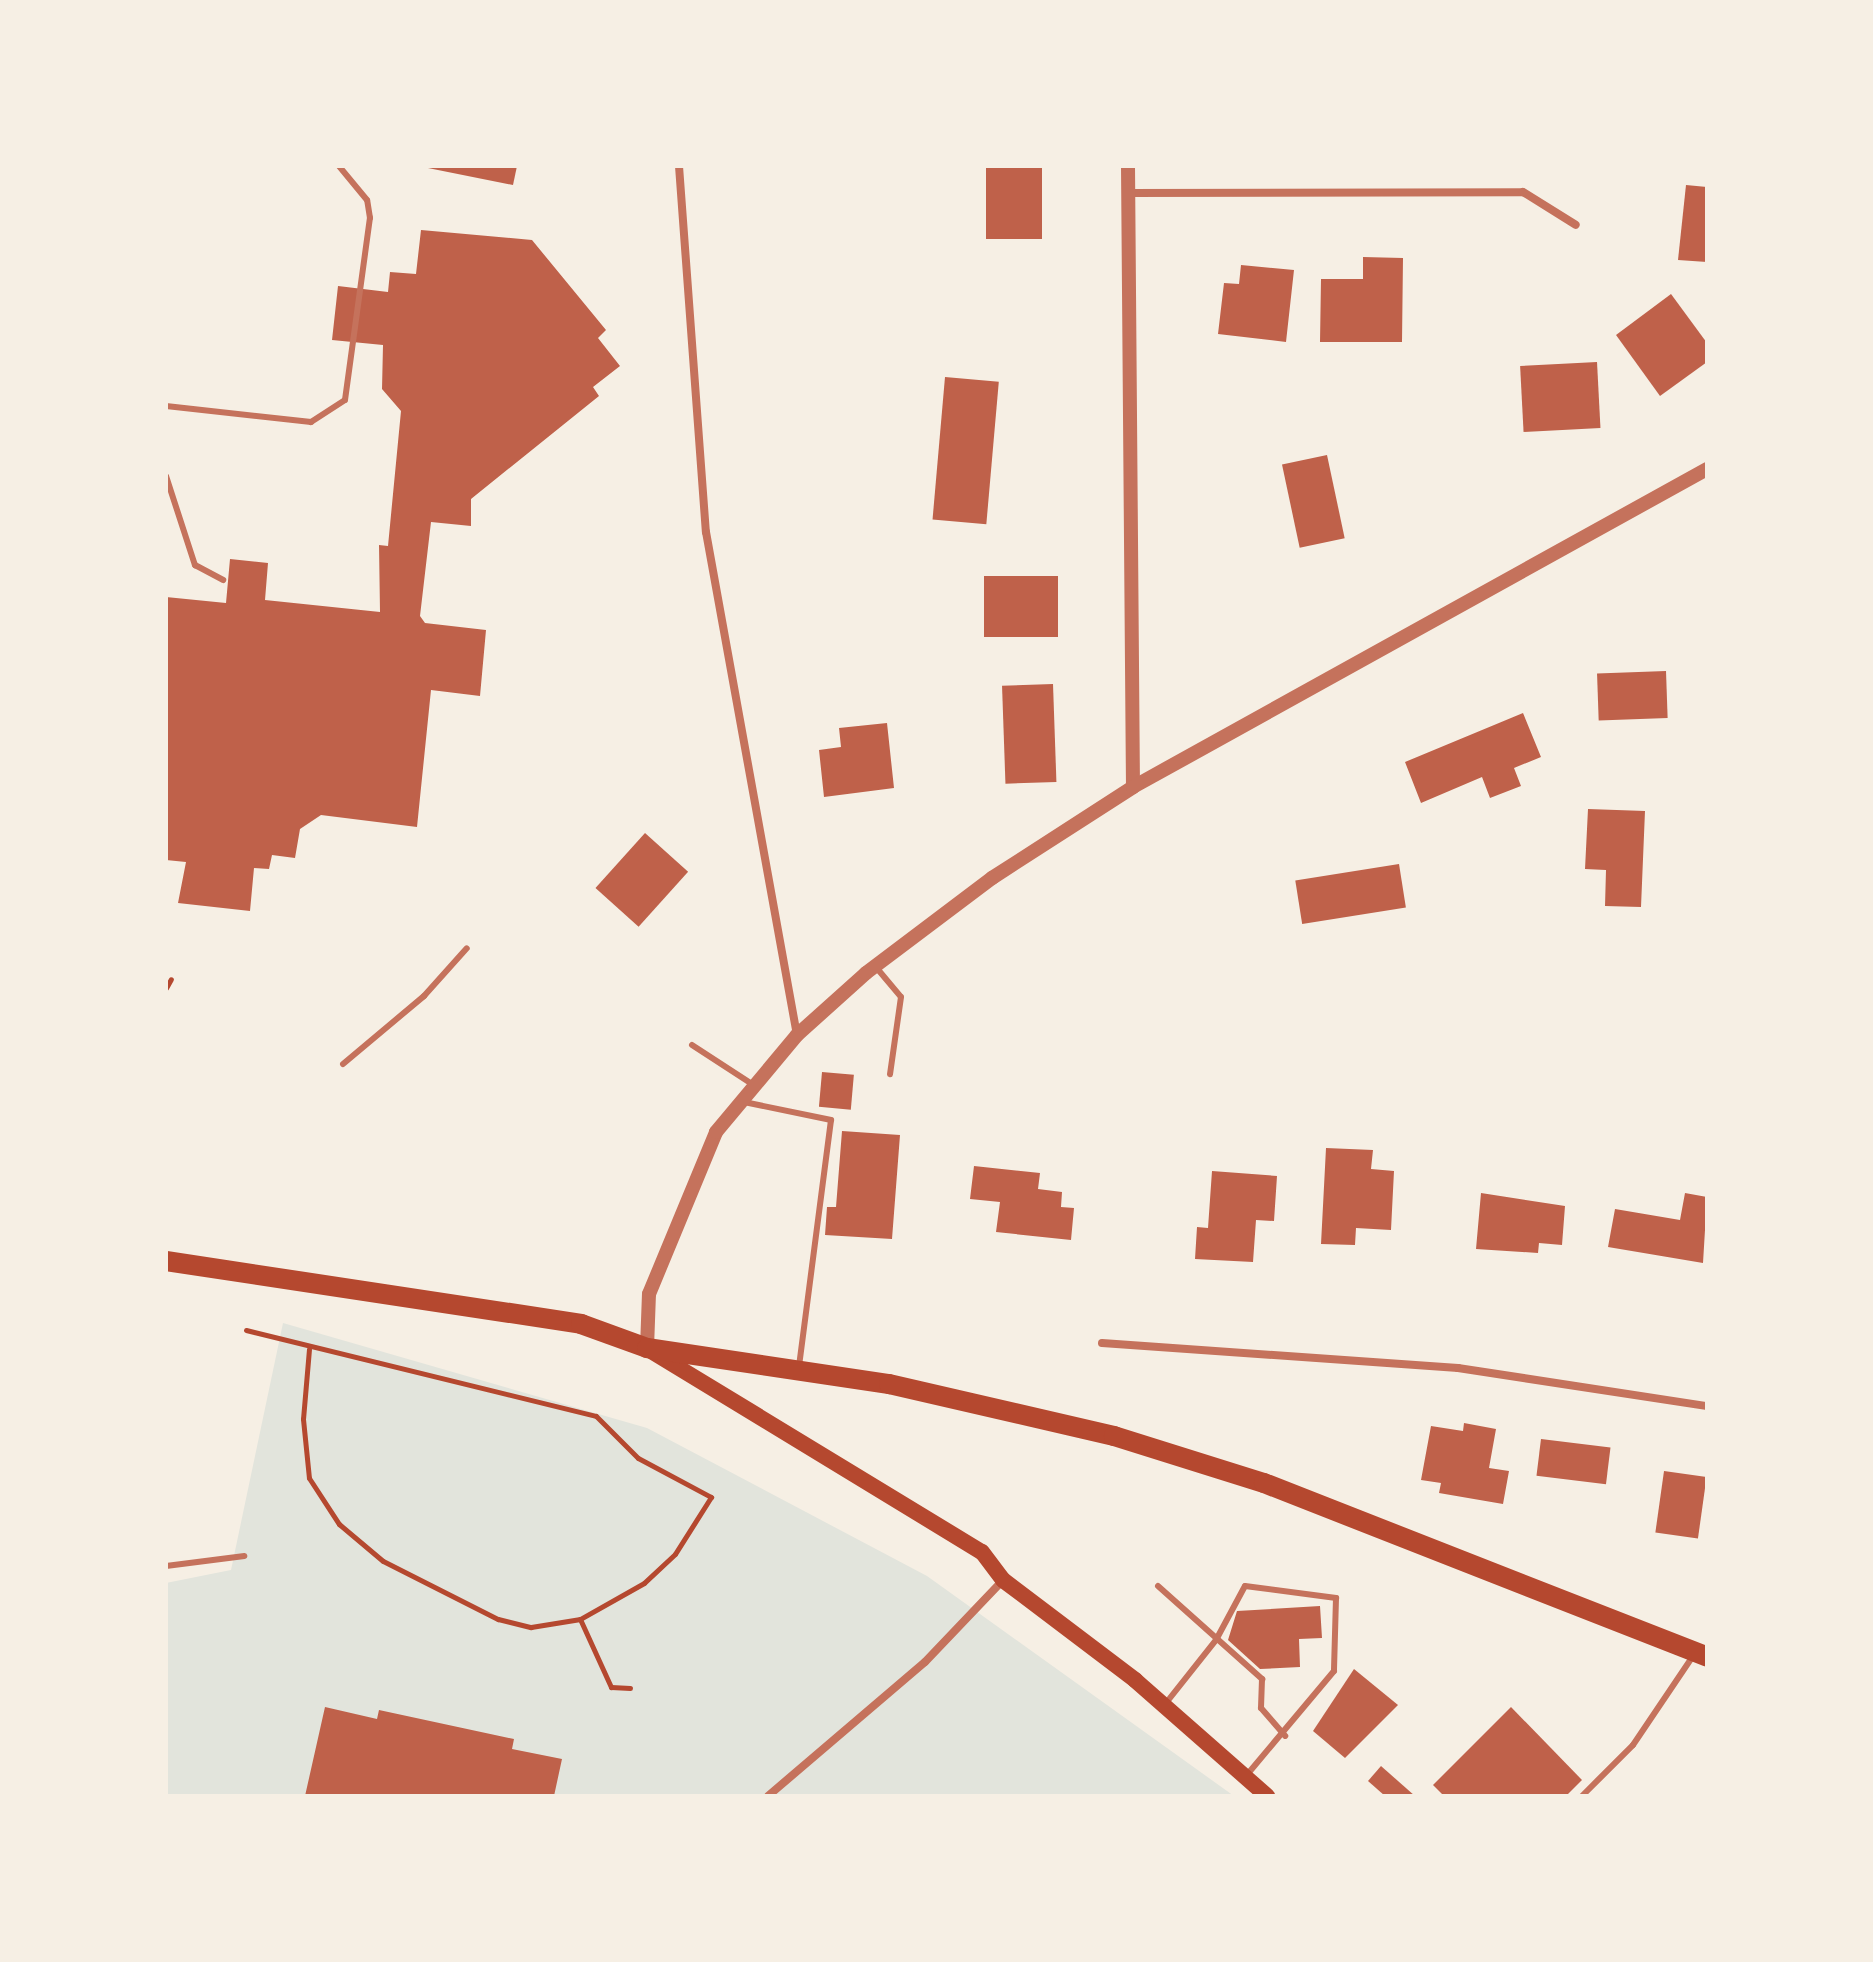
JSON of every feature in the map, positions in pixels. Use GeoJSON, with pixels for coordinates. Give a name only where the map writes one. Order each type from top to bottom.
{"type":"FeatureCollection","features":[{"type":"Feature","properties":{"kind":"highway"},"geometry":{"type":"LineString","coordinates":[[166,1261],[581,1324],[647,1348],[798,1370],[1114,1436],[1264,1483],[1701,1655]]}},
{"type":"Feature","properties":{"kind":"main road"},"geometry":{"type":"LineString","coordinates":[[647,1348],[926,1515],[982,1552],[1003,1580],[1164,1706],[1267,1796]]}},
{"type":"Feature","properties":{"kind":"street"},"geometry":{"type":"LineString","coordinates":[[679,166],[706,532],[797,1035]]}},
{"type":"Feature","properties":{"kind":"street"},"geometry":{"type":"LineString","coordinates":[[1128,166],[1133,787]]}},
{"type":"Feature","properties":{"kind":"street"},"geometry":{"type":"LineString","coordinates":[[1128,193],[1523,192],[1576,225]]}},
{"type":"Feature","properties":{"kind":"street"},"geometry":{"type":"LineString","coordinates":[[647,1348],[649,1294],[674,1222],[738,1101],[797,1035],[875,966],[1133,787],[1707,469]]}},
{"type":"Feature","properties":{"kind":"street"},"geometry":{"type":"LineString","coordinates":[[1102,1343],[1443,1366],[1707,1406]]}},
{"type":"Feature","properties":{"kind":"street"},"geometry":{"type":"LineString","coordinates":[[768,1796],[925,1662],[1003,1580]]}},
{"type":"Feature","properties":{"kind":"lane"},"geometry":{"type":"LineString","coordinates":[[166,406],[311,422],[345,400],[370,218],[367,200],[339,166]]}},
{"type":"Feature","properties":{"kind":"lane"},"geometry":{"type":"LineString","coordinates":[[166,476],[195,565],[223,580]]}},
{"type":"Feature","properties":{"kind":"lane"},"geometry":{"type":"LineString","coordinates":[[343,1064],[424,996],[467,948]]}},
{"type":"Feature","properties":{"kind":"lane"},"geometry":{"type":"LineString","coordinates":[[875,966],[901,997],[890,1074]]}},
{"type":"Feature","properties":{"kind":"lane"},"geometry":{"type":"LineString","coordinates":[[692,1045],[752,1084]]}},
{"type":"Feature","properties":{"kind":"lane"},"geometry":{"type":"LineString","coordinates":[[738,1101],[831,1120],[798,1370]]}},
{"type":"Feature","properties":{"kind":"lane"},"geometry":{"type":"LineString","coordinates":[[166,1566],[244,1556]]}},
{"type":"Feature","properties":{"kind":"lane"},"geometry":{"type":"LineString","coordinates":[[1158,1586],[1262,1679],[1261,1708],[1285,1736]]}},
{"type":"Feature","properties":{"kind":"lane"},"geometry":{"type":"LineString","coordinates":[[1164,1706],[1216,1640],[1245,1586],[1336,1598],[1334,1671],[1285,1736],[1245,1777]]}},
{"type":"Feature","properties":{"kind":"lane"},"geometry":{"type":"LineString","coordinates":[[1582,1796],[1633,1745],[1701,1655]]}},
{"type":"Feature","properties":{"kind":"path"},"geometry":{"type":"LineString","coordinates":[[166,988],[171,979]]}},
{"type":"Feature","properties":{"kind":"path"},"geometry":{"type":"LineString","coordinates":[[246,1330],[309,1349],[596,1416],[638,1458],[711,1497],[675,1554],[644,1583],[580,1619],[531,1627],[498,1619],[383,1561],[339,1524],[309,1478],[303,1419],[309,1349]]}},
{"type":"Feature","properties":{"kind":"path"},"geometry":{"type":"LineString","coordinates":[[580,1619],[611,1687],[630,1688]]}},
{"type":"Feature","properties":{"kind":"shaded area"},"geometry":{"type":"Polygon","coordinates":[[[283,1323],[647,1428],[927,1576],[1234,1796],[166,1796],[166,1583],[231,1570],[283,1323]]]}},
{"type":"Feature","properties":{"kind":"building"},"geometry":{"type":"Polygon","coordinates":[[[418,166],[517,166],[513,185],[418,166]]]}},
{"type":"Feature","properties":{"kind":"building"},"geometry":{"type":"Polygon","coordinates":[[[986,166],[1042,166],[1042,239],[986,239],[986,166]]]}},
{"type":"Feature","properties":{"kind":"building"},"geometry":{"type":"Polygon","coordinates":[[[1686,185],[1707,187],[1707,262],[1678,260],[1686,185]]]}},
{"type":"Feature","properties":{"kind":"building"},"geometry":{"type":"Polygon","coordinates":[[[421,230],[532,240],[606,330],[598,338],[620,366],[593,387],[599,396],[471,499],[471,526],[431,522],[420,616],[425,623],[486,630],[480,696],[431,690],[417,827],[321,815],[300,829],[295,858],[272,855],[269,869],[254,868],[250,911],[178,903],[186,862],[166,860],[166,597],[226,603],[230,559],[268,563],[265,600],[380,612],[379,545],[388,546],[401,411],[382,389],[383,345],[332,340],[338,286],[388,292],[390,272],[416,274],[421,230]]]}},
{"type":"Feature","properties":{"kind":"building"},"geometry":{"type":"Polygon","coordinates":[[[1363,257],[1403,258],[1402,342],[1320,342],[1321,279],[1363,279],[1363,257]]]}},
{"type":"Feature","properties":{"kind":"building"},"geometry":{"type":"Polygon","coordinates":[[[1241,265],[1294,270],[1286,342],[1218,334],[1224,283],[1239,284],[1241,265]]]}},
{"type":"Feature","properties":{"kind":"building"},"geometry":{"type":"Polygon","coordinates":[[[1671,294],[1707,343],[1707,362],[1660,396],[1616,335],[1671,294]]]}},
{"type":"Feature","properties":{"kind":"building"},"geometry":{"type":"Polygon","coordinates":[[[1597,362],[1600,428],[1524,432],[1520,366],[1597,362]]]}},
{"type":"Feature","properties":{"kind":"building"},"geometry":{"type":"Polygon","coordinates":[[[945,377],[999,382],[986,524],[933,519],[945,377]]]}},
{"type":"Feature","properties":{"kind":"building"},"geometry":{"type":"Polygon","coordinates":[[[1327,455],[1345,538],[1300,548],[1282,465],[1327,455]]]}},
{"type":"Feature","properties":{"kind":"building"},"geometry":{"type":"Polygon","coordinates":[[[984,576],[1058,576],[1058,637],[984,637],[984,576]]]}},
{"type":"Feature","properties":{"kind":"building"},"geometry":{"type":"Polygon","coordinates":[[[1666,671],[1668,718],[1599,720],[1597,673],[1666,671]]]}},
{"type":"Feature","properties":{"kind":"building"},"geometry":{"type":"Polygon","coordinates":[[[1053,684],[1056,782],[1005,784],[1002,686],[1053,684]]]}},
{"type":"Feature","properties":{"kind":"building"},"geometry":{"type":"Polygon","coordinates":[[[1523,713],[1541,757],[1514,768],[1521,786],[1490,798],[1482,777],[1421,803],[1405,762],[1523,713]]]}},
{"type":"Feature","properties":{"kind":"building"},"geometry":{"type":"Polygon","coordinates":[[[887,723],[894,788],[824,797],[819,750],[841,747],[839,728],[887,723]]]}},
{"type":"Feature","properties":{"kind":"building"},"geometry":{"type":"Polygon","coordinates":[[[1588,809],[1645,811],[1641,907],[1605,906],[1606,870],[1585,869],[1588,809]]]}},
{"type":"Feature","properties":{"kind":"building"},"geometry":{"type":"Polygon","coordinates":[[[645,833],[688,872],[639,927],[595,888],[645,833]]]}},
{"type":"Feature","properties":{"kind":"building"},"geometry":{"type":"Polygon","coordinates":[[[1399,864],[1406,907],[1302,924],[1295,880],[1399,864]]]}},
{"type":"Feature","properties":{"kind":"building"},"geometry":{"type":"Polygon","coordinates":[[[822,1072],[854,1075],[851,1110],[819,1107],[822,1072]]]}},
{"type":"Feature","properties":{"kind":"building"},"geometry":{"type":"Polygon","coordinates":[[[842,1131],[900,1135],[892,1239],[825,1235],[827,1207],[836,1207],[842,1131]]]}},
{"type":"Feature","properties":{"kind":"building"},"geometry":{"type":"Polygon","coordinates":[[[1326,1148],[1373,1150],[1371,1169],[1394,1171],[1391,1230],[1356,1228],[1355,1245],[1321,1244],[1326,1148]]]}},
{"type":"Feature","properties":{"kind":"building"},"geometry":{"type":"Polygon","coordinates":[[[974,1166],[1040,1173],[1038,1189],[1062,1192],[1061,1207],[1074,1208],[1071,1240],[996,1232],[1000,1202],[970,1199],[974,1166]]]}},
{"type":"Feature","properties":{"kind":"building"},"geometry":{"type":"Polygon","coordinates":[[[1212,1171],[1277,1176],[1274,1221],[1256,1220],[1253,1262],[1195,1259],[1197,1227],[1208,1228],[1212,1171]]]}},
{"type":"Feature","properties":{"kind":"building"},"geometry":{"type":"Polygon","coordinates":[[[1481,1193],[1565,1206],[1562,1245],[1539,1243],[1538,1253],[1476,1249],[1481,1193]]]}},
{"type":"Feature","properties":{"kind":"building"},"geometry":{"type":"Polygon","coordinates":[[[1685,1193],[1707,1197],[1703,1263],[1608,1247],[1615,1209],[1680,1220],[1685,1193]]]}},
{"type":"Feature","properties":{"kind":"building"},"geometry":{"type":"Polygon","coordinates":[[[1464,1423],[1496,1429],[1489,1468],[1509,1471],[1503,1504],[1439,1493],[1441,1483],[1421,1480],[1431,1426],[1463,1431],[1464,1423]]]}},
{"type":"Feature","properties":{"kind":"building"},"geometry":{"type":"Polygon","coordinates":[[[1541,1439],[1610,1448],[1606,1484],[1536,1476],[1541,1439]]]}},
{"type":"Feature","properties":{"kind":"building"},"geometry":{"type":"Polygon","coordinates":[[[1664,1471],[1707,1477],[1698,1538],[1655,1532],[1664,1471]]]}},
{"type":"Feature","properties":{"kind":"building"},"geometry":{"type":"Polygon","coordinates":[[[1320,1606],[1322,1638],[1299,1639],[1300,1667],[1260,1669],[1228,1640],[1237,1611],[1320,1606]]]}},
{"type":"Feature","properties":{"kind":"building"},"geometry":{"type":"Polygon","coordinates":[[[1354,1669],[1398,1705],[1345,1758],[1313,1731],[1354,1669]]]}},
{"type":"Feature","properties":{"kind":"building"},"geometry":{"type":"Polygon","coordinates":[[[325,1707],[377,1719],[379,1710],[514,1739],[512,1749],[562,1759],[554,1796],[305,1796],[325,1707]]]}},
{"type":"Feature","properties":{"kind":"building"},"geometry":{"type":"Polygon","coordinates":[[[1511,1707],[1582,1780],[1566,1796],[1444,1796],[1433,1785],[1511,1707]]]}},
{"type":"Feature","properties":{"kind":"building"},"geometry":{"type":"Polygon","coordinates":[[[1381,1766],[1415,1796],[1385,1796],[1368,1781],[1381,1766]]]}}]}
